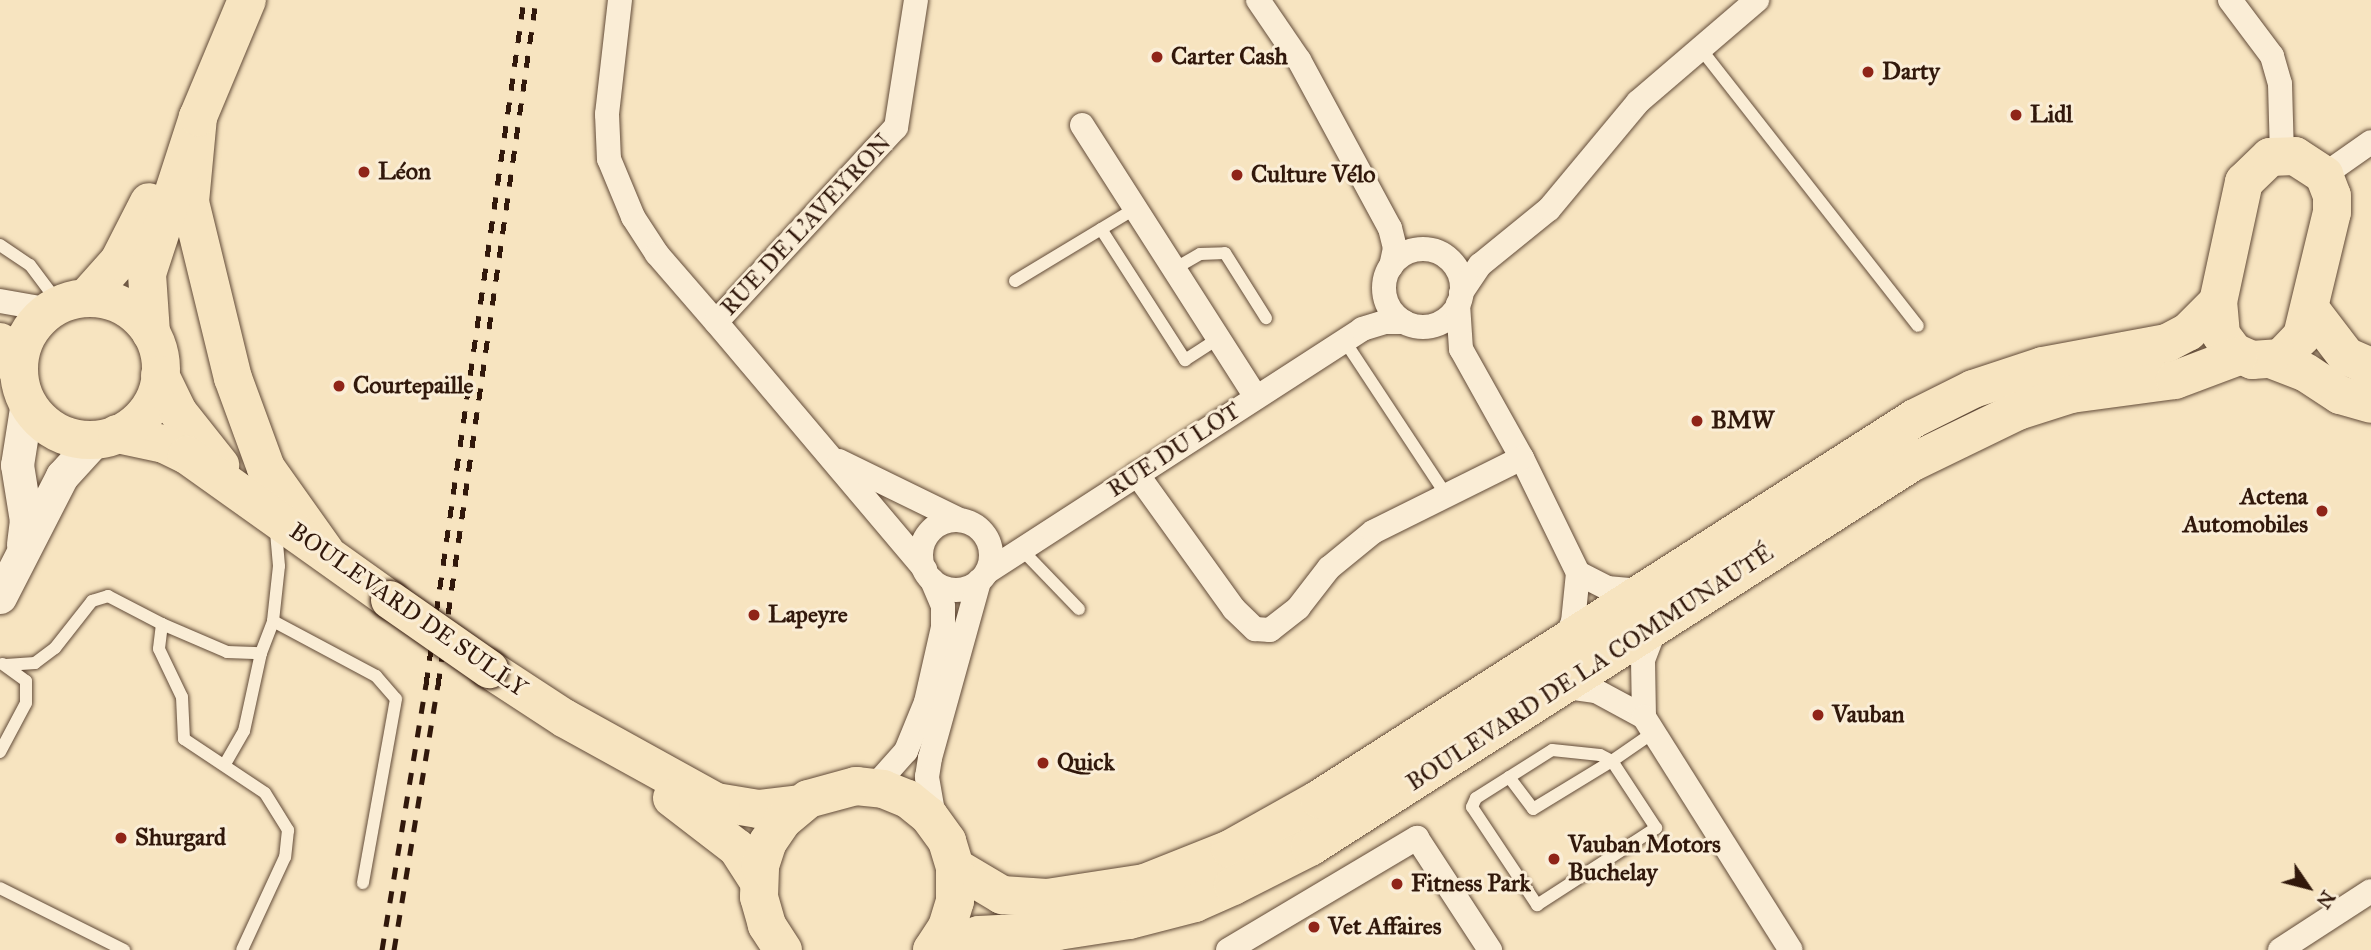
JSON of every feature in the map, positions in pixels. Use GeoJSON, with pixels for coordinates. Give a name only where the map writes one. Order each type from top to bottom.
{"type":"FeatureCollection","features":[{"type":"Feature","properties":{"kind":"main road"},"geometry":{"type":"LineString","coordinates":[[225,0],[138,227],[106,279],[66,304],[29,334],[15,372],[59,433],[106,437],[174,448],[264,508]]}},
{"type":"Feature","properties":{"kind":"main road"},"geometry":{"type":"LineString","coordinates":[[247,0],[198,117],[147,274],[151,333],[160,375],[188,428],[264,508]]}},
{"type":"Feature","properties":{"kind":"main road"},"geometry":{"type":"LineString","coordinates":[[198,117],[190,202],[233,378],[266,468],[325,551]]}},
{"type":"Feature","properties":{"kind":"main road"},"geometry":{"type":"LineString","coordinates":[[2324,175],[2307,160],[2282,156],[2260,163],[2244,182],[2218,302],[2217,327],[2256,358],[2305,372],[2340,395],[2371,404]]}},
{"type":"Feature","properties":{"kind":"main road","name":"BOULEVARD DE LA COMMUNAUTÉ"},"geometry":{"type":"LineString","coordinates":[[955,867],[1002,895],[1028,898],[1114,890],[1171,874],[1268,831],[1562,644],[1652,607],[1911,463],[2009,415],[2071,394],[2175,380],[2256,358],[2298,343],[2311,310],[2332,212],[2332,196],[2324,175]]}},
{"type":"Feature","properties":{"kind":"main road","name":"BOULEVARD DE LA COMMUNAUTÉ"},"geometry":{"type":"LineString","coordinates":[[932,950],[979,935],[1095,926],[1195,902],[1310,847],[1560,686],[1652,607],[1887,435],[1947,401],[2043,366],[2167,343],[2198,324],[2218,302]]}},
{"type":"Feature","properties":{"kind":"main road"},"geometry":{"type":"LineString","coordinates":[[66,304],[127,309],[151,333]]}},
{"type":"Feature","properties":{"kind":"main road"},"geometry":{"type":"LineString","coordinates":[[2311,310],[2346,356],[2371,366]]}},
{"type":"Feature","properties":{"kind":"main road"},"geometry":{"type":"LineString","coordinates":[[106,437],[147,411],[160,375]]}},
{"type":"Feature","properties":{"kind":"main road","name":"BOULEVARD DE SULLY"},"geometry":{"type":"LineString","coordinates":[[264,508],[390,600],[564,718]]}},
{"type":"Feature","properties":{"kind":"main road"},"geometry":{"type":"LineString","coordinates":[[564,718],[716,802],[758,809],[800,804],[831,789],[874,787],[908,799],[935,823],[955,867],[954,908],[932,950]]}},
{"type":"Feature","properties":{"kind":"main road"},"geometry":{"type":"LineString","coordinates":[[564,718],[737,848],[759,882],[773,942]]}},
{"type":"Feature","properties":{"kind":"main road"},"geometry":{"type":"LineString","coordinates":[[759,882],[772,835],[800,804]]}},
{"type":"Feature","properties":{"kind":"street"},"geometry":{"type":"LineString","coordinates":[[620,0],[607,114],[609,159],[633,217],[657,254],[716,322]]}},
{"type":"Feature","properties":{"kind":"street","name":"RUE DE L'AVEYRON"},"geometry":{"type":"LineString","coordinates":[[916,0],[904,100],[896,127],[716,322],[928,574]]}},
{"type":"Feature","properties":{"kind":"street"},"geometry":{"type":"LineString","coordinates":[[1258,0],[1299,60],[1391,228],[1395,248],[1385,295],[1353,335]]}},
{"type":"Feature","properties":{"kind":"street"},"geometry":{"type":"LineString","coordinates":[[1353,335],[1385,322],[1415,324],[1443,321],[1491,255],[1549,209],[1638,102],[1757,0]]}},
{"type":"Feature","properties":{"kind":"street"},"geometry":{"type":"LineString","coordinates":[[2230,0],[2272,56],[2282,106],[2282,156]]}},
{"type":"Feature","properties":{"kind":"street"},"geometry":{"type":"LineString","coordinates":[[1082,125],[1256,397]]}},
{"type":"Feature","properties":{"kind":"street"},"geometry":{"type":"LineString","coordinates":[[2324,175],[2371,142]]}},
{"type":"Feature","properties":{"kind":"street"},"geometry":{"type":"LineString","coordinates":[[1391,228],[1434,252],[1458,271],[1461,349],[1522,458],[1578,573],[1573,622],[1562,644]]}},
{"type":"Feature","properties":{"kind":"street"},"geometry":{"type":"LineString","coordinates":[[1391,267],[1403,255],[1434,252],[1467,260],[1491,255]]}},
{"type":"Feature","properties":{"kind":"street"},"geometry":{"type":"LineString","coordinates":[[1385,295],[1391,310],[1461,349]]}},
{"type":"Feature","properties":{"kind":"street"},"geometry":{"type":"LineString","coordinates":[[0,301],[66,304]]}},
{"type":"Feature","properties":{"kind":"street","name":"RUE DU LOT"},"geometry":{"type":"LineString","coordinates":[[983,576],[1353,335]]}},
{"type":"Feature","properties":{"kind":"street"},"geometry":{"type":"LineString","coordinates":[[15,372],[17,465],[26,521],[21,552]]}},
{"type":"Feature","properties":{"kind":"street"},"geometry":{"type":"LineString","coordinates":[[0,597],[68,466],[106,437]]}},
{"type":"Feature","properties":{"kind":"street","name":"RUE DE L'AVEYRON"},"geometry":{"type":"LineString","coordinates":[[826,454],[973,526]]}},
{"type":"Feature","properties":{"kind":"street"},"geometry":{"type":"LineString","coordinates":[[1137,474],[1234,610],[1255,629],[1270,630],[1286,619],[1329,568],[1373,531],[1445,493],[1522,458]]}},
{"type":"Feature","properties":{"kind":"street"},"geometry":{"type":"LineString","coordinates":[[874,787],[906,751],[923,714],[943,627],[943,606],[928,574],[923,545],[930,532],[944,522],[973,526],[1029,544]]}},
{"type":"Feature","properties":{"kind":"street"},"geometry":{"type":"LineString","coordinates":[[935,823],[928,777],[930,758],[991,548],[973,526]]}},
{"type":"Feature","properties":{"kind":"street"},"geometry":{"type":"LineString","coordinates":[[1578,573],[1652,607],[1643,660],[1649,725]]}},
{"type":"Feature","properties":{"kind":"street"},"geometry":{"type":"LineString","coordinates":[[928,574],[957,589],[983,576]]}},
{"type":"Feature","properties":{"kind":"street"},"geometry":{"type":"LineString","coordinates":[[1560,686],[1596,691],[1649,725],[1791,950]]}},
{"type":"Feature","properties":{"kind":"street"},"geometry":{"type":"LineString","coordinates":[[1228,950],[1417,838],[1490,950]]}},
{"type":"Feature","properties":{"kind":"street"},"geometry":{"type":"LineString","coordinates":[[2280,950],[2371,891]]}},
{"type":"Feature","properties":{"kind":"lane"},"geometry":{"type":"LineString","coordinates":[[1700,48],[1918,326]]}},
{"type":"Feature","properties":{"kind":"lane"},"geometry":{"type":"LineString","coordinates":[[1015,281],[1136,208]]}},
{"type":"Feature","properties":{"kind":"lane"},"geometry":{"type":"LineString","coordinates":[[1101,229],[1185,360],[1219,338]]}},
{"type":"Feature","properties":{"kind":"lane"},"geometry":{"type":"LineString","coordinates":[[0,245],[30,265],[66,304]]}},
{"type":"Feature","properties":{"kind":"lane"},"geometry":{"type":"LineString","coordinates":[[1174,269],[1200,254],[1225,253],[1266,318]]}},
{"type":"Feature","properties":{"kind":"lane"},"geometry":{"type":"LineString","coordinates":[[1353,335],[1445,493]]}},
{"type":"Feature","properties":{"kind":"lane"},"geometry":{"type":"LineString","coordinates":[[225,764],[244,731],[261,653],[273,621],[279,566],[264,508]]}},
{"type":"Feature","properties":{"kind":"lane"},"geometry":{"type":"LineString","coordinates":[[1029,544],[1079,610]]}},
{"type":"Feature","properties":{"kind":"lane"},"geometry":{"type":"LineString","coordinates":[[3,663],[35,663],[55,649],[92,601],[108,596],[162,624],[228,652],[261,653]]}},
{"type":"Feature","properties":{"kind":"lane"},"geometry":{"type":"LineString","coordinates":[[273,621],[376,676],[396,699],[363,883]]}},
{"type":"Feature","properties":{"kind":"lane"},"geometry":{"type":"LineString","coordinates":[[162,624],[159,649],[182,696],[184,739],[265,793],[288,831],[285,857],[242,950]]}},
{"type":"Feature","properties":{"kind":"lane"},"geometry":{"type":"LineString","coordinates":[[0,752],[26,703],[26,681],[3,663]]}},
{"type":"Feature","properties":{"kind":"lane"},"geometry":{"type":"LineString","coordinates":[[1509,777],[1532,809],[1612,761],[1649,725]]}},
{"type":"Feature","properties":{"kind":"lane"},"geometry":{"type":"LineString","coordinates":[[1560,748],[1612,761],[1656,828],[1537,905],[1472,807],[1476,798],[1560,748]]}},
{"type":"Feature","properties":{"kind":"lane"},"geometry":{"type":"LineString","coordinates":[[0,888],[124,950]]}},
{"type":"Feature","properties":{"kind":"railway"},"geometry":{"type":"LineString","coordinates":[[382,950],[426,684],[524,0]]}},
{"type":"Feature","properties":{"kind":"railway"},"geometry":{"type":"LineString","coordinates":[[394,950],[438,685],[536,0]]}},
{"type":"Feature","properties":{"kind":"place","name":"Carter Cash"},"geometry":{"type":"Point","coordinates":[1157,57]}},
{"type":"Feature","properties":{"kind":"place","name":"Darty"},"geometry":{"type":"Point","coordinates":[1868,72]}},
{"type":"Feature","properties":{"kind":"place","name":"Lidl"},"geometry":{"type":"Point","coordinates":[2016,115]}},
{"type":"Feature","properties":{"kind":"place","name":"Léon"},"geometry":{"type":"Point","coordinates":[364,172]}},
{"type":"Feature","properties":{"kind":"place","name":"Culture Vélo"},"geometry":{"type":"Point","coordinates":[1237,175]}},
{"type":"Feature","properties":{"kind":"place","name":"Courtepaille"},"geometry":{"type":"Point","coordinates":[339,386]}},
{"type":"Feature","properties":{"kind":"place","name":"BMW"},"geometry":{"type":"Point","coordinates":[1697,421]}},
{"type":"Feature","properties":{"kind":"place","name":"Actena Automobiles"},"geometry":{"type":"Point","coordinates":[2322,511]}},
{"type":"Feature","properties":{"kind":"place","name":"Lapeyre"},"geometry":{"type":"Point","coordinates":[754,615]}},
{"type":"Feature","properties":{"kind":"place","name":"Vauban"},"geometry":{"type":"Point","coordinates":[1818,715]}},
{"type":"Feature","properties":{"kind":"place","name":"Quick"},"geometry":{"type":"Point","coordinates":[1043,763]}},
{"type":"Feature","properties":{"kind":"place","name":"Shurgard"},"geometry":{"type":"Point","coordinates":[121,838]}},
{"type":"Feature","properties":{"kind":"place","name":"Vauban Motors Buchelay"},"geometry":{"type":"Point","coordinates":[1554,859]}},
{"type":"Feature","properties":{"kind":"place","name":"Fitness Park"},"geometry":{"type":"Point","coordinates":[1397,884]}},
{"type":"Feature","properties":{"kind":"place","name":"Vet Affaires"},"geometry":{"type":"Point","coordinates":[1314,927]}}]}
